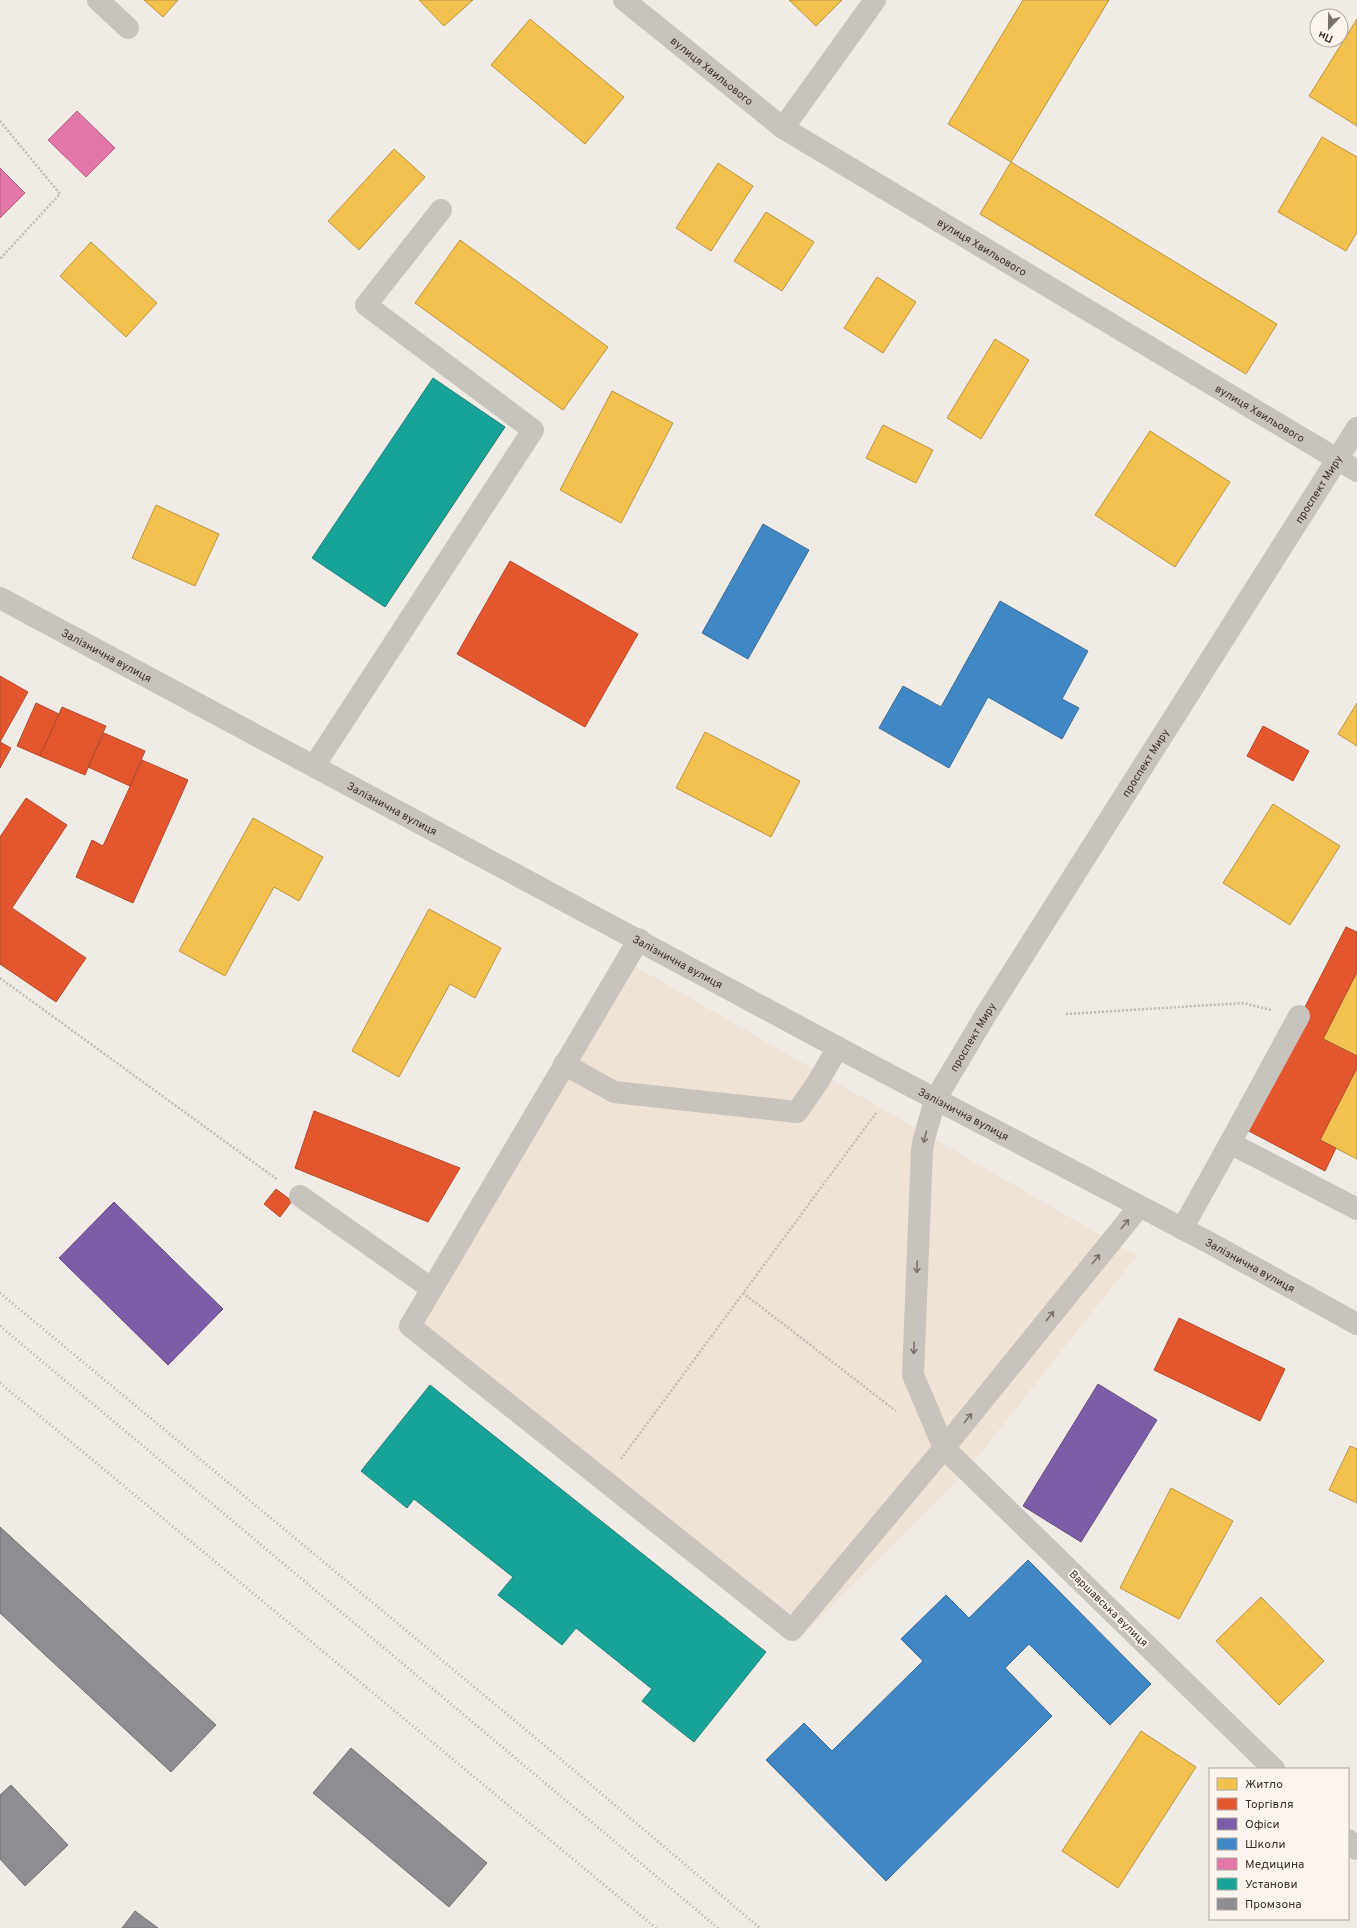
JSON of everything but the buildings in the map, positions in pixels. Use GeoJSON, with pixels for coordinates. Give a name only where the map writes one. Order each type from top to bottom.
{"type":"FeatureCollection","features":[{"type":"Feature","properties":{"kind":"street"},"geometry":{"type":"LineString","coordinates":[[98,0],[128,28]]}},
{"type":"Feature","properties":{"kind":"street","name":"вулиця Хвильового"},"geometry":{"type":"LineString","coordinates":[[624,0],[783,128],[1357,471]]}},
{"type":"Feature","properties":{"kind":"street"},"geometry":{"type":"LineString","coordinates":[[783,128],[875,0]]}},
{"type":"Feature","properties":{"kind":"street"},"geometry":{"type":"LineString","coordinates":[[314,766],[533,430],[366,305],[441,210]]}},
{"type":"Feature","properties":{"kind":"street","name":"проспект Миру"},"geometry":{"type":"LineString","coordinates":[[944,1448],[913,1375],[922,1150],[935,1100],[990,1009],[1357,428]]}},
{"type":"Feature","properties":{"kind":"street","name":"Залізнична вулиця"},"geometry":{"type":"LineString","coordinates":[[0,598],[639,939],[935,1100],[1182,1229],[1357,1324]]}},
{"type":"Feature","properties":{"kind":"street"},"geometry":{"type":"LineString","coordinates":[[639,939],[410,1326],[792,1630],[944,1448],[1139,1207]]}},
{"type":"Feature","properties":{"kind":"street"},"geometry":{"type":"LineString","coordinates":[[1182,1229],[1299,1016]]}},
{"type":"Feature","properties":{"kind":"street"},"geometry":{"type":"LineString","coordinates":[[564,1064],[614,1092],[797,1112],[818,1082],[838,1047]]}},
{"type":"Feature","properties":{"kind":"street"},"geometry":{"type":"LineString","coordinates":[[1230,1143],[1357,1209]]}},
{"type":"Feature","properties":{"kind":"street"},"geometry":{"type":"LineString","coordinates":[[300,1196],[432,1289]]}},
{"type":"Feature","properties":{"kind":"street","name":"Варшавська вулиця"},"geometry":{"type":"LineString","coordinates":[[944,1448],[1273,1768]]}},
{"type":"Feature","properties":{"kind":"street"},"geometry":{"type":"LineString","coordinates":[[1349,1841],[1357,1849]]}},
{"type":"Feature","properties":{"kind":"path"},"geometry":{"type":"LineString","coordinates":[[0,122],[60,194],[0,259]]}},
{"type":"Feature","properties":{"kind":"path"},"geometry":{"type":"LineString","coordinates":[[0,978],[300,1196]]}},
{"type":"Feature","properties":{"kind":"path"},"geometry":{"type":"LineString","coordinates":[[1066,1014],[1244,1003],[1299,1016]]}},
{"type":"Feature","properties":{"kind":"path"},"geometry":{"type":"LineString","coordinates":[[604,1481],[876,1113]]}},
{"type":"Feature","properties":{"kind":"path"},"geometry":{"type":"LineString","coordinates":[[743,1293],[900,1414]]}},
{"type":"Feature","properties":{"kind":"shaded area"},"geometry":{"type":"Polygon","coordinates":[[[626,961],[1137,1256],[967,1470],[796,1642],[396,1329],[626,961]]]}},
{"type":"Feature","properties":{"kind":"railway"},"geometry":{"type":"LineString","coordinates":[[0,1293],[544,1745],[760,1928]]}},
{"type":"Feature","properties":{"kind":"railway"},"geometry":{"type":"LineString","coordinates":[[0,1326],[718,1928]]}},
{"type":"Feature","properties":{"kind":"railway"},"geometry":{"type":"LineString","coordinates":[[0,1383],[656,1928]]}}]}
